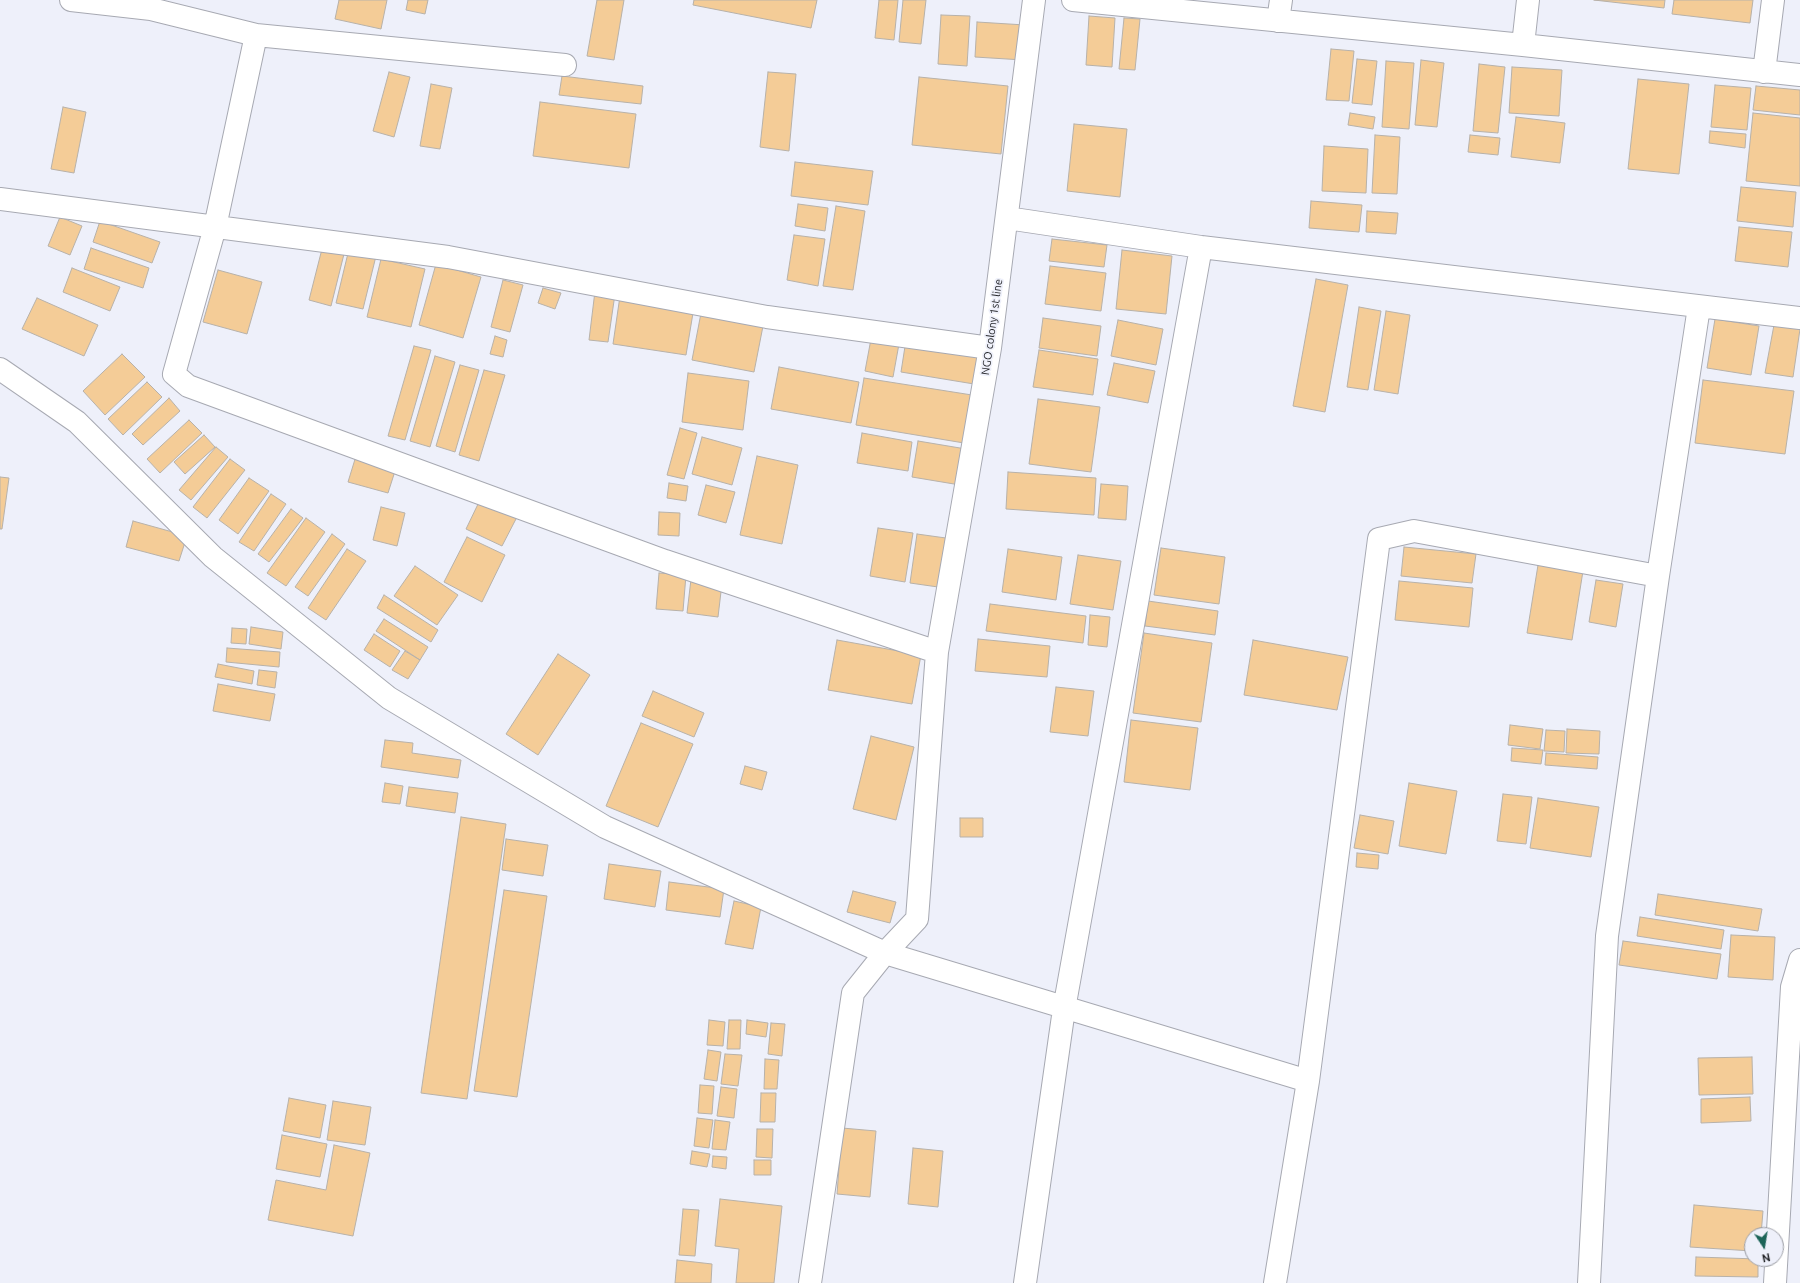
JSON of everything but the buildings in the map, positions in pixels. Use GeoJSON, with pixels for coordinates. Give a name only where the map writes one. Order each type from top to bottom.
{"type":"FeatureCollection","features":[{"type":"Feature","properties":{"kind":"street"},"geometry":{"type":"LineString","coordinates":[[71,0],[151,9],[256,35],[565,65]]}},
{"type":"Feature","properties":{"kind":"street","name":"NGO colony 1st line"},"geometry":{"type":"LineString","coordinates":[[810,1283],[853,993],[885,953],[917,919],[937,652],[990,348],[1034,0]]}},
{"type":"Feature","properties":{"kind":"street"},"geometry":{"type":"LineString","coordinates":[[1073,0],[1280,10],[1523,45],[1800,76]]}},
{"type":"Feature","properties":{"kind":"street"},"geometry":{"type":"LineString","coordinates":[[1523,45],[1528,0]]}},
{"type":"Feature","properties":{"kind":"street"},"geometry":{"type":"LineString","coordinates":[[1764,72],[1772,0]]}},
{"type":"Feature","properties":{"kind":"street"},"geometry":{"type":"LineString","coordinates":[[256,35],[215,227],[174,374],[188,386],[665,561],[937,652]]}},
{"type":"Feature","properties":{"kind":"street"},"geometry":{"type":"LineString","coordinates":[[0,198],[448,257],[767,316],[990,348]]}},
{"type":"Feature","properties":{"kind":"street"},"geometry":{"type":"LineString","coordinates":[[1007,218],[1201,246],[1800,318]]}},
{"type":"Feature","properties":{"kind":"street"},"geometry":{"type":"LineString","coordinates":[[1026,1283],[1064,1008],[1201,246]]}},
{"type":"Feature","properties":{"kind":"street"},"geometry":{"type":"LineString","coordinates":[[1589,1283],[1607,936],[1658,576],[1699,307]]}},
{"type":"Feature","properties":{"kind":"street"},"geometry":{"type":"LineString","coordinates":[[0,369],[77,422],[213,557],[389,698],[605,827],[885,953],[1308,1081]]}},
{"type":"Feature","properties":{"kind":"street"},"geometry":{"type":"LineString","coordinates":[[1275,1283],[1308,1081],[1379,539],[1414,531],[1658,576]]}},
{"type":"Feature","properties":{"kind":"street"},"geometry":{"type":"LineString","coordinates":[[1775,1283],[1792,987],[1800,960]]}}]}
